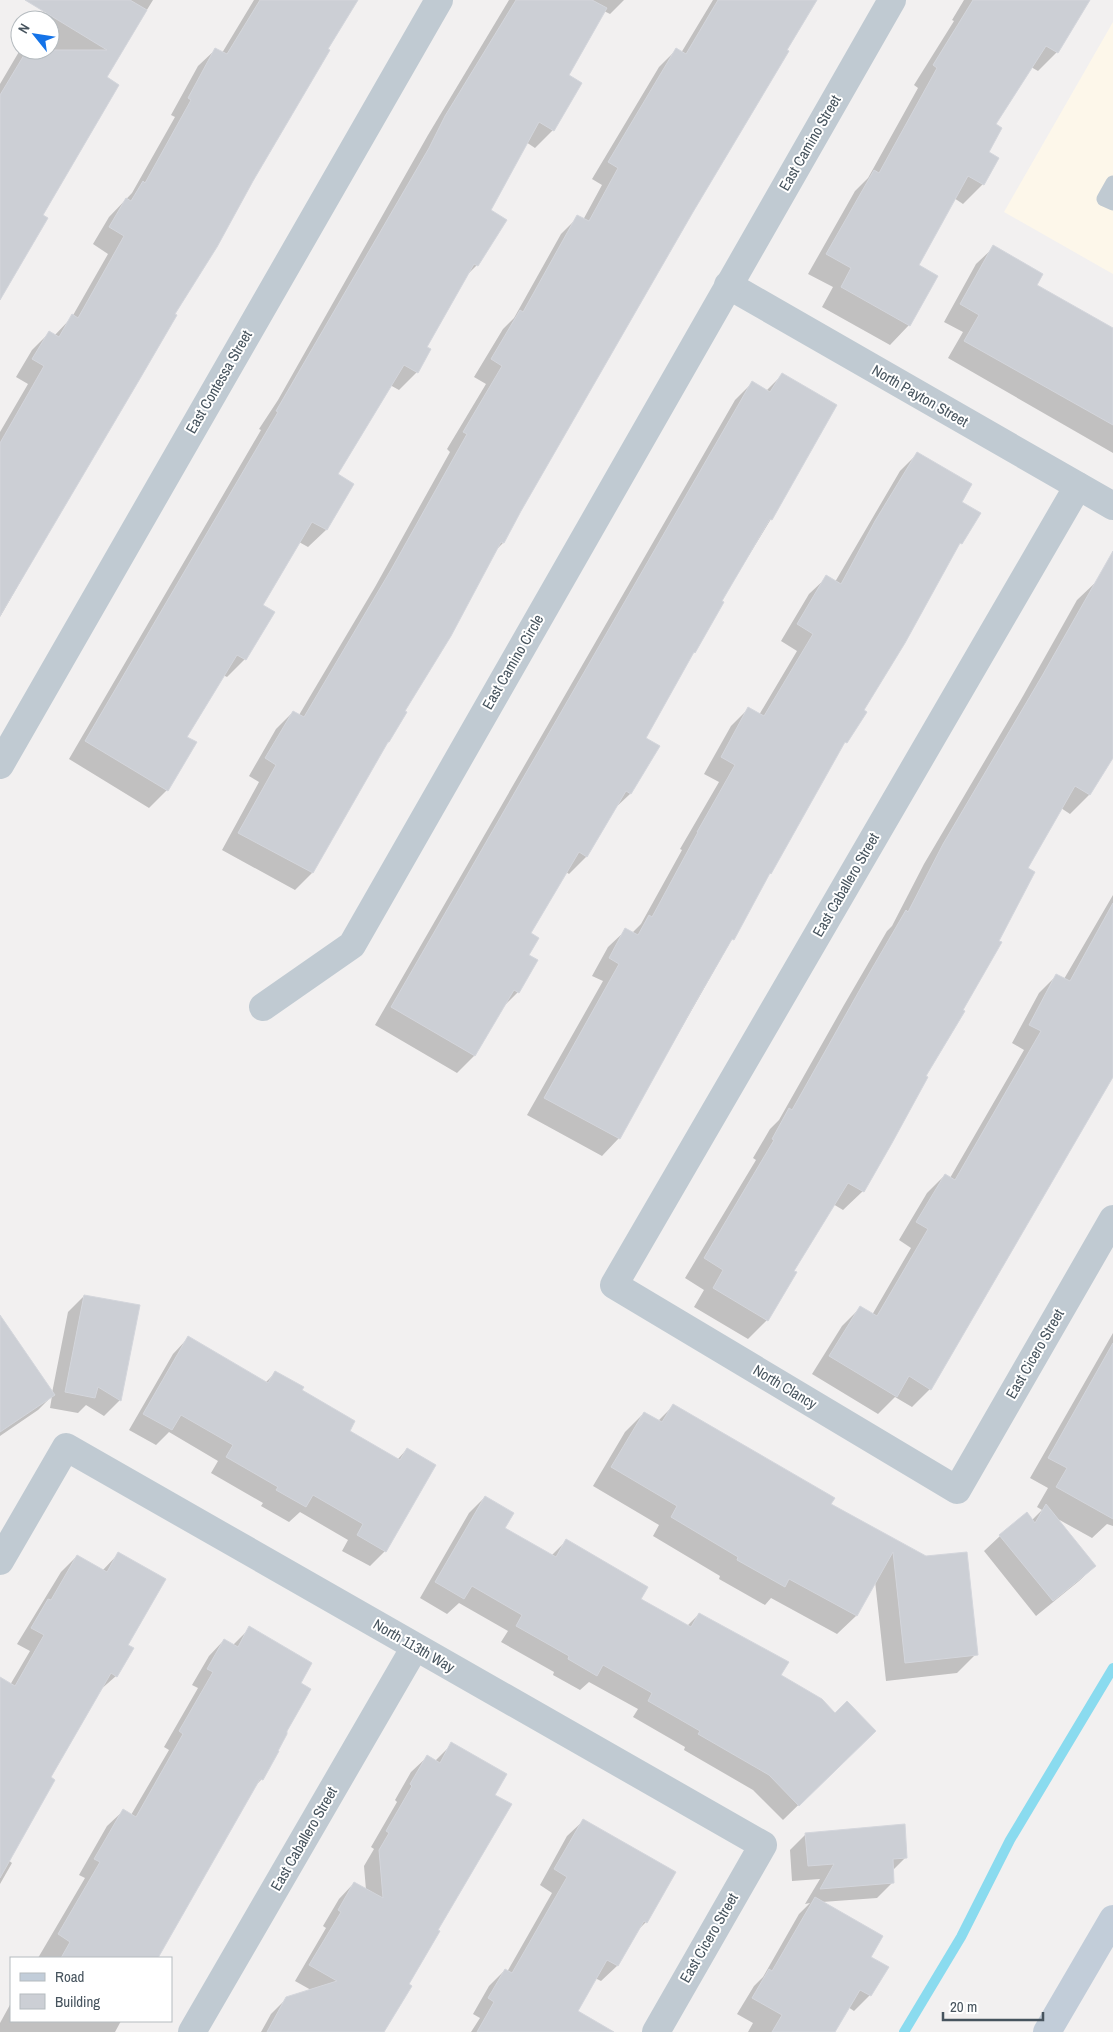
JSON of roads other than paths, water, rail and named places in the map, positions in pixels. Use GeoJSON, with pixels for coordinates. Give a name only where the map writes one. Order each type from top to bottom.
{"type":"FeatureCollection","features":[{"type":"Feature","properties":{"kind":"main road"},"geometry":{"type":"LineString","coordinates":[[1047,2032],[1113,1919]]}},
{"type":"Feature","properties":{"kind":"street","name":"East Contessa Street"},"geometry":{"type":"LineString","coordinates":[[0,765],[439,0]]}},
{"type":"Feature","properties":{"kind":"street","name":"East Camino Street"},"geometry":{"type":"LineString","coordinates":[[728,285],[892,0]]}},
{"type":"Feature","properties":{"kind":"street","name":"North Payton Street"},"geometry":{"type":"LineString","coordinates":[[728,285],[1113,506]]}},
{"type":"Feature","properties":{"kind":"street","name":"East Camino Circle"},"geometry":{"type":"LineString","coordinates":[[263,1007],[352,945],[728,285]]}},
{"type":"Feature","properties":{"kind":"street","name":"East Caballero Street"},"geometry":{"type":"LineString","coordinates":[[614,1285],[1078,486]]}},
{"type":"Feature","properties":{"kind":"street","name":"East Cicero Street"},"geometry":{"type":"LineString","coordinates":[[957,1490],[1113,1219]]}},
{"type":"Feature","properties":{"kind":"street","name":"North Clancy"},"geometry":{"type":"LineString","coordinates":[[614,1285],[957,1490]]}},
{"type":"Feature","properties":{"kind":"street","name":"North 113th Way"},"geometry":{"type":"LineString","coordinates":[[0,1561],[66,1447],[763,1845]]}},
{"type":"Feature","properties":{"kind":"street","name":"East Caballero Street"},"geometry":{"type":"LineString","coordinates":[[192,2032],[415,1647]]}},
{"type":"Feature","properties":{"kind":"street","name":"East Cicero Street"},"geometry":{"type":"LineString","coordinates":[[656,2032],[763,1845]]}},
{"type":"Feature","properties":{"kind":"lane"},"geometry":{"type":"LineString","coordinates":[[1113,183],[1104,198],[1113,203]]}},
{"type":"Feature","properties":{"kind":"waterway"},"geometry":{"type":"LineString","coordinates":[[904,2032],[961,1937],[1010,1840],[1113,1668]]}}]}
